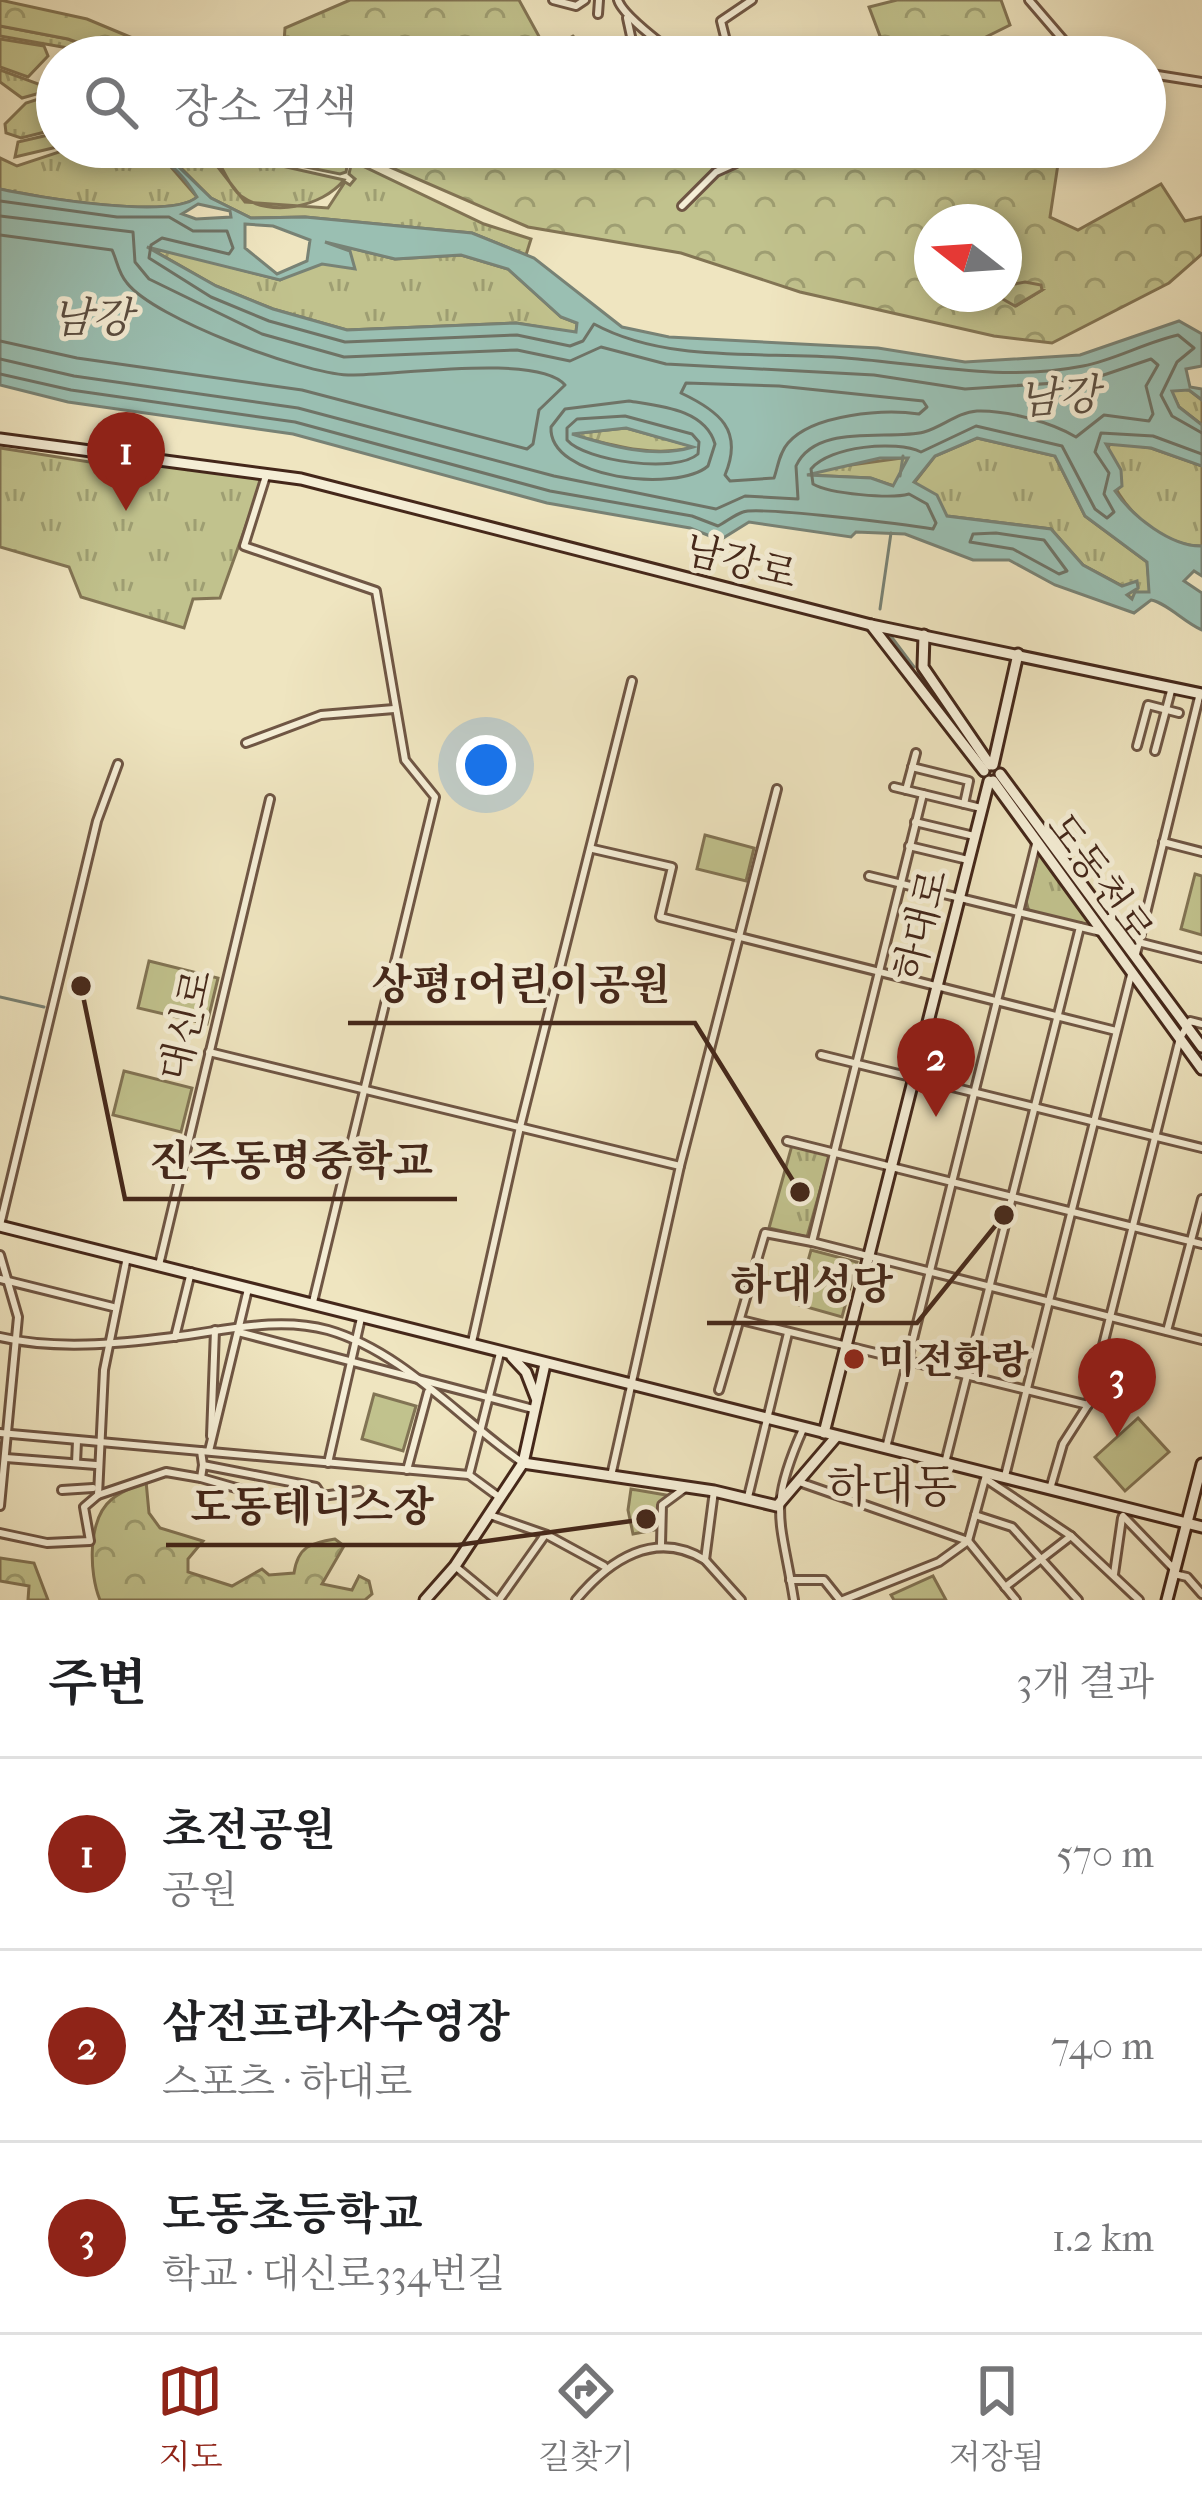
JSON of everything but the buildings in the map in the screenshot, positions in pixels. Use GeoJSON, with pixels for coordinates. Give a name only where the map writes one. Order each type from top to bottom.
{"type":"FeatureCollection","features":[{"type":"Feature","properties":{"kind":"street"},"geometry":{"type":"LineString","coordinates":[[553,0],[576,6],[585,0]]}},
{"type":"Feature","properties":{"kind":"street"},"geometry":{"type":"LineString","coordinates":[[598,14],[599,0]]}},
{"type":"Feature","properties":{"kind":"street"},"geometry":{"type":"LineString","coordinates":[[618,0],[631,36]]}},
{"type":"Feature","properties":{"kind":"street"},"geometry":{"type":"LineString","coordinates":[[724,36],[720,22],[752,0]]}},
{"type":"Feature","properties":{"kind":"street"},"geometry":{"type":"LineString","coordinates":[[1029,0],[1060,36]]}},
{"type":"Feature","properties":{"kind":"street"},"geometry":{"type":"LineString","coordinates":[[627,18],[656,36]]}},
{"type":"Feature","properties":{"kind":"street"},"geometry":{"type":"LineString","coordinates":[[1166,76],[1202,82]]}},
{"type":"Feature","properties":{"kind":"street"},"geometry":{"type":"LineString","coordinates":[[682,206],[725,168]]}},
{"type":"Feature","properties":{"kind":"street","name":"남강로"},"geometry":{"type":"LineString","coordinates":[[0,440],[267,472],[872,625],[1201,693]]}},
{"type":"Feature","properties":{"kind":"street"},"geometry":{"type":"LineString","coordinates":[[267,472],[244,546],[376,591],[405,760],[435,797],[313,1304]]}},
{"type":"Feature","properties":{"kind":"street","name":"도동천로"},"geometry":{"type":"LineString","coordinates":[[872,625],[1040,837],[1202,1069]]}},
{"type":"Feature","properties":{"kind":"street","name":"도동천로"},"geometry":{"type":"LineString","coordinates":[[923,635],[926,672],[991,773]]}},
{"type":"Feature","properties":{"kind":"street","name":"하대로"},"geometry":{"type":"LineString","coordinates":[[824,1433],[1018,654]]}},
{"type":"Feature","properties":{"kind":"street"},"geometry":{"type":"LineString","coordinates":[[915,679],[918,668],[926,672]]}},
{"type":"Feature","properties":{"kind":"street"},"geometry":{"type":"LineString","coordinates":[[471,1346],[520,1127],[632,681]]}},
{"type":"Feature","properties":{"kind":"street"},"geometry":{"type":"LineString","coordinates":[[1155,751],[1172,687]]}},
{"type":"Feature","properties":{"kind":"street"},"geometry":{"type":"LineString","coordinates":[[1005,1478],[1201,693]]}},
{"type":"Feature","properties":{"kind":"street"},"geometry":{"type":"LineString","coordinates":[[1137,746],[1148,705],[1179,713]]}},
{"type":"Feature","properties":{"kind":"street"},"geometry":{"type":"LineString","coordinates":[[246,742],[321,716],[394,709]]}},
{"type":"Feature","properties":{"kind":"street"},"geometry":{"type":"LineString","coordinates":[[906,790],[916,753]]}},
{"type":"Feature","properties":{"kind":"street"},"geometry":{"type":"LineString","coordinates":[[118,764],[97,821],[0,1225],[1005,1478],[1123,1512],[1202,1527]]}},
{"type":"Feature","properties":{"kind":"street"},"geometry":{"type":"LineString","coordinates":[[912,767],[969,781],[964,804]]}},
{"type":"Feature","properties":{"kind":"street"},"geometry":{"type":"LineString","coordinates":[[894,787],[981,808]]}},
{"type":"Feature","properties":{"kind":"street"},"geometry":{"type":"LineString","coordinates":[[610,1479],[680,1166],[777,789]]}},
{"type":"Feature","properties":{"kind":"street"},"geometry":{"type":"LineString","coordinates":[[812,1242],[923,794]]}},
{"type":"Feature","properties":{"kind":"street","name":"대신로"},"geometry":{"type":"LineString","coordinates":[[159,1265],[270,799]]}},
{"type":"Feature","properties":{"kind":"street"},"geometry":{"type":"LineString","coordinates":[[915,823],[974,836]]}},
{"type":"Feature","properties":{"kind":"street"},"geometry":{"type":"LineString","coordinates":[[886,1448],[1040,837]]}},
{"type":"Feature","properties":{"kind":"street"},"geometry":{"type":"LineString","coordinates":[[1163,842],[1202,852]]}},
{"type":"Feature","properties":{"kind":"street"},"geometry":{"type":"LineString","coordinates":[[909,845],[968,860]]}},
{"type":"Feature","properties":{"kind":"street"},"geometry":{"type":"LineString","coordinates":[[593,850],[672,868],[660,917],[1116,1031]]}},
{"type":"Feature","properties":{"kind":"street","name":"도동천로"},"geometry":{"type":"LineString","coordinates":[[1062,867],[1104,933],[1135,956],[1202,1046]]}},
{"type":"Feature","properties":{"kind":"street"},"geometry":{"type":"LineString","coordinates":[[869,876],[1104,933]]}},
{"type":"Feature","properties":{"kind":"street"},"geometry":{"type":"LineString","coordinates":[[945,1463],[1080,927]]}},
{"type":"Feature","properties":{"kind":"street"},"geometry":{"type":"LineString","coordinates":[[1138,942],[1202,958]]}},
{"type":"Feature","properties":{"kind":"street"},"geometry":{"type":"LineString","coordinates":[[1049,1490],[1063,1444],[1088,1405],[1180,1038],[1185,1024],[1202,1024]]}},
{"type":"Feature","properties":{"kind":"street"},"geometry":{"type":"LineString","coordinates":[[209,1052],[680,1166]]}},
{"type":"Feature","properties":{"kind":"street"},"geometry":{"type":"LineString","coordinates":[[821,1055],[1202,1148]]}},
{"type":"Feature","properties":{"kind":"street"},"geometry":{"type":"LineString","coordinates":[[788,1141],[1202,1244]]}},
{"type":"Feature","properties":{"kind":"street"},"geometry":{"type":"LineString","coordinates":[[1167,1331],[1202,1199]]}},
{"type":"Feature","properties":{"kind":"street"},"geometry":{"type":"LineString","coordinates":[[718,1390],[765,1232],[1202,1340]]}},
{"type":"Feature","properties":{"kind":"street"},"geometry":{"type":"LineString","coordinates":[[0,1255],[17,1341],[0,1505]]}},
{"type":"Feature","properties":{"kind":"street"},"geometry":{"type":"LineString","coordinates":[[0,1533],[47,1543],[90,1541],[84,1508],[97,1491],[107,1342],[127,1257]]}},
{"type":"Feature","properties":{"kind":"street"},"geometry":{"type":"LineString","coordinates":[[175,1337],[191,1272]]}},
{"type":"Feature","properties":{"kind":"street"},"geometry":{"type":"LineString","coordinates":[[3,1280],[114,1307]]}},
{"type":"Feature","properties":{"kind":"street"},"geometry":{"type":"LineString","coordinates":[[202,1478],[248,1289]]}},
{"type":"Feature","properties":{"kind":"street"},"geometry":{"type":"LineString","coordinates":[[0,1303],[12,1300]]}},
{"type":"Feature","properties":{"kind":"street"},"geometry":{"type":"LineString","coordinates":[[325,1329],[329,1309]]}},
{"type":"Feature","properties":{"kind":"street"},"geometry":{"type":"LineString","coordinates":[[328,1463],[362,1318]]}},
{"type":"Feature","properties":{"kind":"street"},"geometry":{"type":"LineString","coordinates":[[740,1320],[1088,1405]]}},
{"type":"Feature","properties":{"kind":"street"},"geometry":{"type":"LineString","coordinates":[[212,1440],[215,1329]]}},
{"type":"Feature","properties":{"kind":"street"},"geometry":{"type":"LineString","coordinates":[[0,1337],[107,1342],[215,1329],[325,1329],[421,1379],[428,1391],[523,1463],[714,1491],[777,1506]]}},
{"type":"Feature","properties":{"kind":"street"},"geometry":{"type":"LineString","coordinates":[[239,1329],[488,1397],[534,1404]]}},
{"type":"Feature","properties":{"kind":"street"},"geometry":{"type":"LineString","coordinates":[[748,1497],[788,1333]]}},
{"type":"Feature","properties":{"kind":"street"},"geometry":{"type":"LineString","coordinates":[[469,1475],[488,1397],[506,1355]]}},
{"type":"Feature","properties":{"kind":"street"},"geometry":{"type":"LineString","coordinates":[[506,1355],[526,1372],[534,1404]]}},
{"type":"Feature","properties":{"kind":"street"},"geometry":{"type":"LineString","coordinates":[[424,1600],[454,1566],[523,1463],[545,1364]]}},
{"type":"Feature","properties":{"kind":"street"},"geometry":{"type":"LineString","coordinates":[[534,1404],[553,1376],[580,1374]]}},
{"type":"Feature","properties":{"kind":"street"},"geometry":{"type":"LineString","coordinates":[[407,1470],[428,1391]]}},
{"type":"Feature","properties":{"kind":"street"},"geometry":{"type":"LineString","coordinates":[[794,1600],[777,1506],[778,1486],[803,1429]]}},
{"type":"Feature","properties":{"kind":"street"},"geometry":{"type":"LineString","coordinates":[[5,1434],[469,1475],[502,1499]]}},
{"type":"Feature","properties":{"kind":"street"},"geometry":{"type":"LineString","coordinates":[[777,1506],[802,1483],[836,1437]]}},
{"type":"Feature","properties":{"kind":"street"},"geometry":{"type":"LineString","coordinates":[[76,1463],[77,1441]]}},
{"type":"Feature","properties":{"kind":"street"},"geometry":{"type":"LineString","coordinates":[[6,1458],[96,1465]]}},
{"type":"Feature","properties":{"kind":"street"},"geometry":{"type":"LineString","coordinates":[[1167,1600],[1202,1464]]}},
{"type":"Feature","properties":{"kind":"street"},"geometry":{"type":"LineString","coordinates":[[203,1466],[316,1486],[322,1496],[359,1491]]}},
{"type":"Feature","properties":{"kind":"street"},"geometry":{"type":"LineString","coordinates":[[62,1490],[97,1491],[166,1472],[243,1490],[252,1501],[245,1518]]}},
{"type":"Feature","properties":{"kind":"street"},"geometry":{"type":"LineString","coordinates":[[790,1580],[824,1580],[842,1600],[939,1562],[968,1541],[986,1476]]}},
{"type":"Feature","properties":{"kind":"street"},"geometry":{"type":"LineString","coordinates":[[986,1476],[1071,1536],[1138,1600]]}},
{"type":"Feature","properties":{"kind":"street"},"geometry":{"type":"LineString","coordinates":[[802,1483],[968,1541],[1016,1600]]}},
{"type":"Feature","properties":{"kind":"street"},"geometry":{"type":"LineString","coordinates":[[661,1544],[662,1505],[686,1488]]}},
{"type":"Feature","properties":{"kind":"street"},"geometry":{"type":"LineString","coordinates":[[705,1559],[714,1491]]}},
{"type":"Feature","properties":{"kind":"street"},"geometry":{"type":"LineString","coordinates":[[1123,1512],[1175,1572],[1187,1577],[1202,1594]]}},
{"type":"Feature","properties":{"kind":"street"},"geometry":{"type":"LineString","coordinates":[[1114,1574],[1123,1512]]}},
{"type":"Feature","properties":{"kind":"street"},"geometry":{"type":"LineString","coordinates":[[490,1515],[545,1535],[604,1566]]}},
{"type":"Feature","properties":{"kind":"street"},"geometry":{"type":"LineString","coordinates":[[975,1516],[1012,1526],[1078,1600]]}},
{"type":"Feature","properties":{"kind":"street"},"geometry":{"type":"LineString","coordinates":[[454,1566],[498,1600],[545,1535]]}},
{"type":"Feature","properties":{"kind":"street"},"geometry":{"type":"LineString","coordinates":[[1005,1587],[1071,1536]]}},
{"type":"Feature","properties":{"kind":"street"},"geometry":{"type":"LineString","coordinates":[[576,1600],[604,1566],[661,1544],[684,1547],[705,1559],[741,1600]]}},
{"type":"Feature","properties":{"kind":"green space"},"geometry":{"type":"Polygon","coordinates":[[[0,0],[87,19],[128,36],[52,36],[0,26],[0,0]]]}},
{"type":"Feature","properties":{"kind":"green space"},"geometry":{"type":"Polygon","coordinates":[[[350,0],[519,0],[539,36],[284,36],[285,28],[350,0]]]}},
{"type":"Feature","properties":{"kind":"green space"},"geometry":{"type":"Polygon","coordinates":[[[897,0],[1001,0],[1010,25],[988,36],[880,36],[869,7],[897,0]]]}},
{"type":"Feature","properties":{"kind":"green space"},"geometry":{"type":"Polygon","coordinates":[[[0,26],[52,36],[36,36],[36,42],[0,36],[0,26]]]}},
{"type":"Feature","properties":{"kind":"green space"},"geometry":{"type":"Polygon","coordinates":[[[0,39],[36,45],[36,69],[28,77],[0,67],[0,39]]]}},
{"type":"Feature","properties":{"kind":"green space"},"geometry":{"type":"Polygon","coordinates":[[[0,70],[36,83],[36,94],[22,98],[0,82],[0,70]]]}},
{"type":"Feature","properties":{"kind":"green space"},"geometry":{"type":"Polygon","coordinates":[[[36,100],[36,134],[21,138],[6,133],[5,124],[26,103],[36,100]]]}},
{"type":"Feature","properties":{"kind":"green space"},"geometry":{"type":"Polygon","coordinates":[[[36,138],[36,152],[15,157],[18,142],[36,138]]]}},
{"type":"Feature","properties":{"kind":"green space"},"geometry":{"type":"Polygon","coordinates":[[[0,158],[17,166],[36,160],[36,168],[172,168],[197,197],[183,204],[133,207],[0,189],[0,158]]]}},
{"type":"Feature","properties":{"kind":"green space"},"geometry":{"type":"Polygon","coordinates":[[[181,168],[218,168],[229,182],[221,168],[291,168],[344,180],[323,197],[298,206],[328,208],[345,182],[350,185],[355,179],[350,168],[367,168],[484,224],[531,239],[526,255],[472,233],[305,217],[251,218],[211,198],[181,168]]]}},
{"type":"Feature","properties":{"kind":"green space"},"geometry":{"type":"Polygon","coordinates":[[[311,168],[347,168],[340,174],[311,168]]]}},
{"type":"Feature","properties":{"kind":"green space"},"geometry":{"type":"Polygon","coordinates":[[[392,168],[1057,168],[1050,217],[1078,230],[1161,184],[1185,221],[1202,217],[1202,254],[1169,283],[1052,343],[994,336],[800,292],[681,253],[528,227],[392,168]]]}},
{"type":"Feature","properties":{"kind":"green space"},"geometry":{"type":"Polygon","coordinates":[[[323,241],[395,259],[461,255],[508,269],[561,317],[577,323],[576,333],[516,323],[347,330],[273,309],[216,286],[142,244],[280,280],[345,248],[323,241]]]}},
{"type":"Feature","properties":{"kind":"green space"},"geometry":{"type":"Polygon","coordinates":[[[1022,283],[1041,285],[1042,290],[1022,302],[1022,283]]]}},
{"type":"Feature","properties":{"kind":"green space"},"geometry":{"type":"Polygon","coordinates":[[[1189,390],[1202,400],[1202,425],[1179,407],[1171,391],[1189,390]]]}},
{"type":"Feature","properties":{"kind":"green space"},"geometry":{"type":"Polygon","coordinates":[[[626,428],[695,447],[648,451],[570,434],[626,428]]]}},
{"type":"Feature","properties":{"kind":"green space"},"geometry":{"type":"Polygon","coordinates":[[[977,438],[1055,456],[1085,516],[1147,562],[1150,592],[1133,599],[1127,595],[1130,590],[1083,565],[1051,529],[947,516],[914,483],[935,456],[977,438]]]}},
{"type":"Feature","properties":{"kind":"green space"},"geometry":{"type":"Polygon","coordinates":[[[1110,442],[1151,448],[1202,466],[1202,546],[1166,537],[1132,511],[1111,477],[1110,442]]]}},
{"type":"Feature","properties":{"kind":"green space"},"geometry":{"type":"Polygon","coordinates":[[[0,448],[115,466],[126,460],[263,478],[220,598],[193,599],[184,628],[81,597],[69,567],[0,547],[0,448]]]}},
{"type":"Feature","properties":{"kind":"green space"},"geometry":{"type":"Polygon","coordinates":[[[909,457],[894,486],[870,478],[807,475],[807,471],[909,457]]]}},
{"type":"Feature","properties":{"kind":"green space"},"geometry":{"type":"Polygon","coordinates":[[[705,835],[754,848],[746,881],[697,869],[705,835]]]}},
{"type":"Feature","properties":{"kind":"green space"},"geometry":{"type":"Polygon","coordinates":[[[1039,850],[1089,921],[1086,925],[1029,912],[1026,901],[1039,850]]]}},
{"type":"Feature","properties":{"kind":"green space"},"geometry":{"type":"Polygon","coordinates":[[[1195,874],[1202,876],[1202,935],[1181,929],[1195,874]]]}},
{"type":"Feature","properties":{"kind":"green space"},"geometry":{"type":"Polygon","coordinates":[[[149,961],[218,978],[207,1024],[138,1008],[149,961]]]}},
{"type":"Feature","properties":{"kind":"green space"},"geometry":{"type":"Polygon","coordinates":[[[124,1071],[192,1088],[181,1132],[113,1115],[124,1071]]]}},
{"type":"Feature","properties":{"kind":"green space"},"geometry":{"type":"Polygon","coordinates":[[[792,1145],[830,1155],[807,1237],[769,1228],[792,1145]]]}},
{"type":"Feature","properties":{"kind":"green space"},"geometry":{"type":"Polygon","coordinates":[[[811,1250],[857,1262],[842,1317],[796,1304],[811,1250]]]}},
{"type":"Feature","properties":{"kind":"green space"},"geometry":{"type":"Polygon","coordinates":[[[374,1394],[416,1406],[403,1451],[362,1439],[374,1394]]]}},
{"type":"Feature","properties":{"kind":"green space"},"geometry":{"type":"Polygon","coordinates":[[[1138,1418],[1169,1452],[1125,1491],[1095,1457],[1138,1418]]]}},
{"type":"Feature","properties":{"kind":"green space"},"geometry":{"type":"Polygon","coordinates":[[[146,1481],[149,1513],[160,1528],[203,1541],[188,1559],[188,1572],[232,1586],[262,1569],[269,1575],[294,1573],[307,1547],[335,1539],[344,1546],[322,1584],[352,1590],[359,1576],[369,1581],[372,1594],[365,1600],[100,1600],[92,1562],[98,1520],[112,1499],[146,1481]]]}},
{"type":"Feature","properties":{"kind":"green space"},"geometry":{"type":"Polygon","coordinates":[[[631,1489],[666,1495],[660,1529],[633,1534],[628,1510],[631,1489]]]}},
{"type":"Feature","properties":{"kind":"green space"},"geometry":{"type":"Polygon","coordinates":[[[0,1558],[34,1563],[48,1600],[28,1600],[29,1586],[0,1581],[0,1558]]]}},
{"type":"Feature","properties":{"kind":"green space"},"geometry":{"type":"Polygon","coordinates":[[[933,1576],[946,1600],[894,1600],[891,1595],[933,1576]]]}},
{"type":"Feature","properties":{"kind":"water","name":"남강"},"geometry":{"type":"Polygon","coordinates":[[[174,168],[180,168],[211,198],[251,218],[305,217],[472,233],[534,258],[622,327],[669,337],[878,348],[965,362],[1080,355],[1179,321],[1202,334],[1202,366],[1186,369],[1190,387],[1202,389],[1202,400],[1189,390],[1172,391],[1179,407],[1202,425],[1202,466],[1151,448],[1106,444],[1121,470],[1122,486],[1115,491],[1131,510],[1165,536],[1202,546],[1202,576],[1194,571],[1184,581],[1202,593],[1202,630],[1151,600],[1134,613],[1055,585],[1009,560],[973,560],[905,534],[856,532],[851,537],[749,522],[720,540],[690,528],[547,503],[293,434],[68,402],[0,385],[0,189],[72,201],[161,207],[197,197],[174,168]],[[198,204],[182,214],[196,219],[231,217],[230,211],[198,204]],[[245,224],[245,248],[277,274],[307,261],[310,240],[273,226],[245,224]],[[325,242],[350,251],[355,269],[322,264],[280,280],[147,247],[216,286],[273,309],[347,330],[516,323],[576,332],[577,323],[561,317],[508,269],[461,255],[395,259],[325,242]],[[626,428],[572,434],[648,451],[693,447],[626,428]],[[977,438],[935,456],[914,482],[937,495],[947,516],[1051,529],[1083,565],[1122,586],[1137,581],[1138,588],[1127,595],[1132,599],[1135,592],[1149,592],[1147,562],[1085,516],[1055,456],[977,438]],[[880,458],[807,475],[871,478],[893,486],[908,458],[880,458]]]}},
{"type":"Feature","properties":{"kind":"waterway"},"geometry":{"type":"LineString","coordinates":[[900,476],[903,456]]}},
{"type":"Feature","properties":{"kind":"waterway"},"geometry":{"type":"LineString","coordinates":[[880,609],[891,533]]}},
{"type":"Feature","properties":{"kind":"waterway"},"geometry":{"type":"LineString","coordinates":[[890,635],[914,667]]}},
{"type":"Feature","properties":{"kind":"waterway"},"geometry":{"type":"LineString","coordinates":[[918,672],[945,709]]}},
{"type":"Feature","properties":{"kind":"waterway"},"geometry":{"type":"LineString","coordinates":[[1060,866],[1108,930]]}},
{"type":"Feature","properties":{"kind":"waterway"},"geometry":{"type":"LineString","coordinates":[[0,997],[44,1007]]}},
{"type":"Feature","properties":{"kind":"waterway"},"geometry":{"type":"LineString","coordinates":[[1157,997],[1178,1026]]}},
{"type":"Feature","properties":{"kind":"waterway"},"geometry":{"type":"LineString","coordinates":[[1190,1041],[1202,1058]]}},
{"type":"Feature","properties":{"kind":"place","name":"초전공원"},"geometry":{"type":"Point","coordinates":[126,511]}},
{"type":"Feature","properties":{"kind":"place","name":"진주동명중학교"},"geometry":{"type":"Point","coordinates":[81,986]}},
{"type":"Feature","properties":{"kind":"place","name":"삼전프라자수영장"},"geometry":{"type":"Point","coordinates":[936,1117]}},
{"type":"Feature","properties":{"kind":"place","name":"상평1어린이공원"},"geometry":{"type":"Point","coordinates":[800,1192]}},
{"type":"Feature","properties":{"kind":"place","name":"하대성당"},"geometry":{"type":"Point","coordinates":[1004,1215]}},
{"type":"Feature","properties":{"kind":"place","name":"미전화랑"},"geometry":{"type":"Point","coordinates":[854,1359]}},
{"type":"Feature","properties":{"kind":"place","name":"도동초등학교"},"geometry":{"type":"Point","coordinates":[1117,1437]}},
{"type":"Feature","properties":{"kind":"place","name":"도동테니스장"},"geometry":{"type":"Point","coordinates":[646,1519]}},
{"type":"Feature","properties":{"kind":"district","name":"하대동"},"geometry":{"type":"Point","coordinates":[892,1486]}}]}
